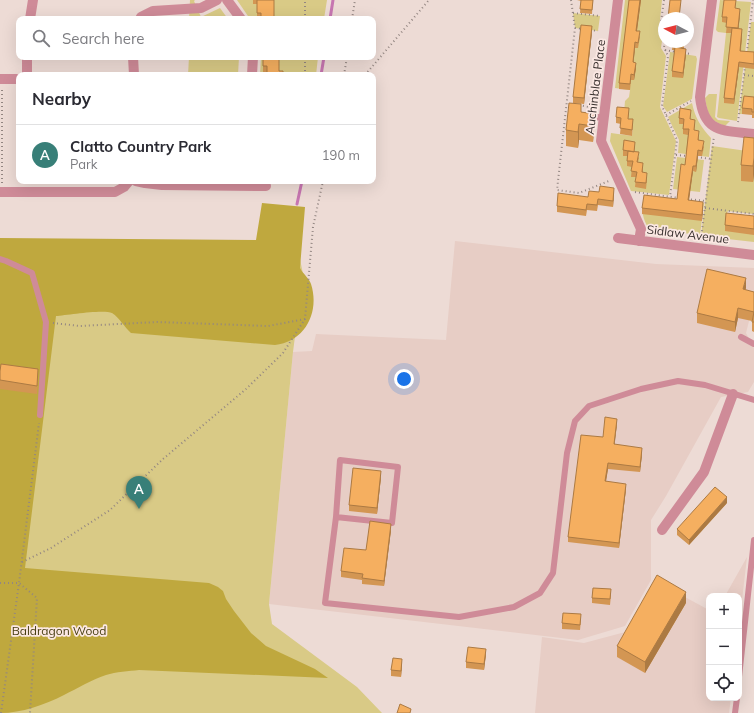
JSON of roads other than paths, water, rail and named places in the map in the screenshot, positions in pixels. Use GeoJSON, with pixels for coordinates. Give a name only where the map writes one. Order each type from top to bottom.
{"type":"FeatureCollection","features":[{"type":"Feature","properties":{"kind":"street"},"geometry":{"type":"LineString","coordinates":[[30,16],[33,0]]}},
{"type":"Feature","properties":{"kind":"street"},"geometry":{"type":"LineString","coordinates":[[143,16],[153,11],[201,8],[217,0]]}},
{"type":"Feature","properties":{"kind":"street"},"geometry":{"type":"LineString","coordinates":[[227,0],[239,16]]}},
{"type":"Feature","properties":{"kind":"street","name":"Auchinblae Place"},"geometry":{"type":"LineString","coordinates":[[618,0],[601,141],[641,229],[639,241]]}},
{"type":"Feature","properties":{"kind":"street"},"geometry":{"type":"LineString","coordinates":[[712,0],[700,97],[701,110],[707,121],[717,129],[754,134]]}},
{"type":"Feature","properties":{"kind":"street"},"geometry":{"type":"LineString","coordinates":[[27,60],[27,72]]}},
{"type":"Feature","properties":{"kind":"street"},"geometry":{"type":"LineString","coordinates":[[133,60],[134,72]]}},
{"type":"Feature","properties":{"kind":"street"},"geometry":{"type":"LineString","coordinates":[[252,72],[253,60]]}},
{"type":"Feature","properties":{"kind":"street"},"geometry":{"type":"LineString","coordinates":[[1,80],[16,79]]}},
{"type":"Feature","properties":{"kind":"street"},"geometry":{"type":"LineString","coordinates":[[1,192],[115,192],[126,184]]}},
{"type":"Feature","properties":{"kind":"street"},"geometry":{"type":"LineString","coordinates":[[149,184],[227,186],[240,184]]}},
{"type":"Feature","properties":{"kind":"street"},"geometry":{"type":"LineString","coordinates":[[253,184],[266,186]]}},
{"type":"Feature","properties":{"kind":"street","name":"Sidlaw Avenue"},"geometry":{"type":"LineString","coordinates":[[618,238],[754,255]]}},
{"type":"Feature","properties":{"kind":"street"},"geometry":{"type":"LineString","coordinates":[[662,530],[704,472],[733,394]]}},
{"type":"Feature","properties":{"kind":"lane"},"geometry":{"type":"LineString","coordinates":[[585,121],[604,116]]}},
{"type":"Feature","properties":{"kind":"lane"},"geometry":{"type":"LineString","coordinates":[[0,259],[6,260],[32,273],[46,322],[40,414]]}},
{"type":"Feature","properties":{"kind":"lane"},"geometry":{"type":"LineString","coordinates":[[741,337],[754,344]]}},
{"type":"Feature","properties":{"kind":"lane"},"geometry":{"type":"LineString","coordinates":[[336,517],[392,523],[398,466],[340,460],[336,517],[325,603],[459,617],[514,606],[540,593],[553,573],[567,453],[575,421],[589,406],[641,389],[678,381],[705,385],[754,400]]}},
{"type":"Feature","properties":{"kind":"lane"},"geometry":{"type":"LineString","coordinates":[[740,665],[754,540]]}},
{"type":"Feature","properties":{"kind":"lane"},"geometry":{"type":"LineString","coordinates":[[735,713],[737,701]]}},
{"type":"Feature","properties":{"kind":"waterway"},"geometry":{"type":"LineString","coordinates":[[330,16],[333,0]]}},
{"type":"Feature","properties":{"kind":"waterway"},"geometry":{"type":"LineString","coordinates":[[322,72],[324,60]]}},
{"type":"Feature","properties":{"kind":"waterway"},"geometry":{"type":"LineString","coordinates":[[297,204],[301,184]]}},
{"type":"Feature","properties":{"kind":"place","name":"Clatto Country Park"},"geometry":{"type":"Point","coordinates":[139,509]}},
{"type":"Feature","properties":{"kind":"park label","name":"Baldragon Wood"},"geometry":{"type":"Point","coordinates":[59,630]}}]}
